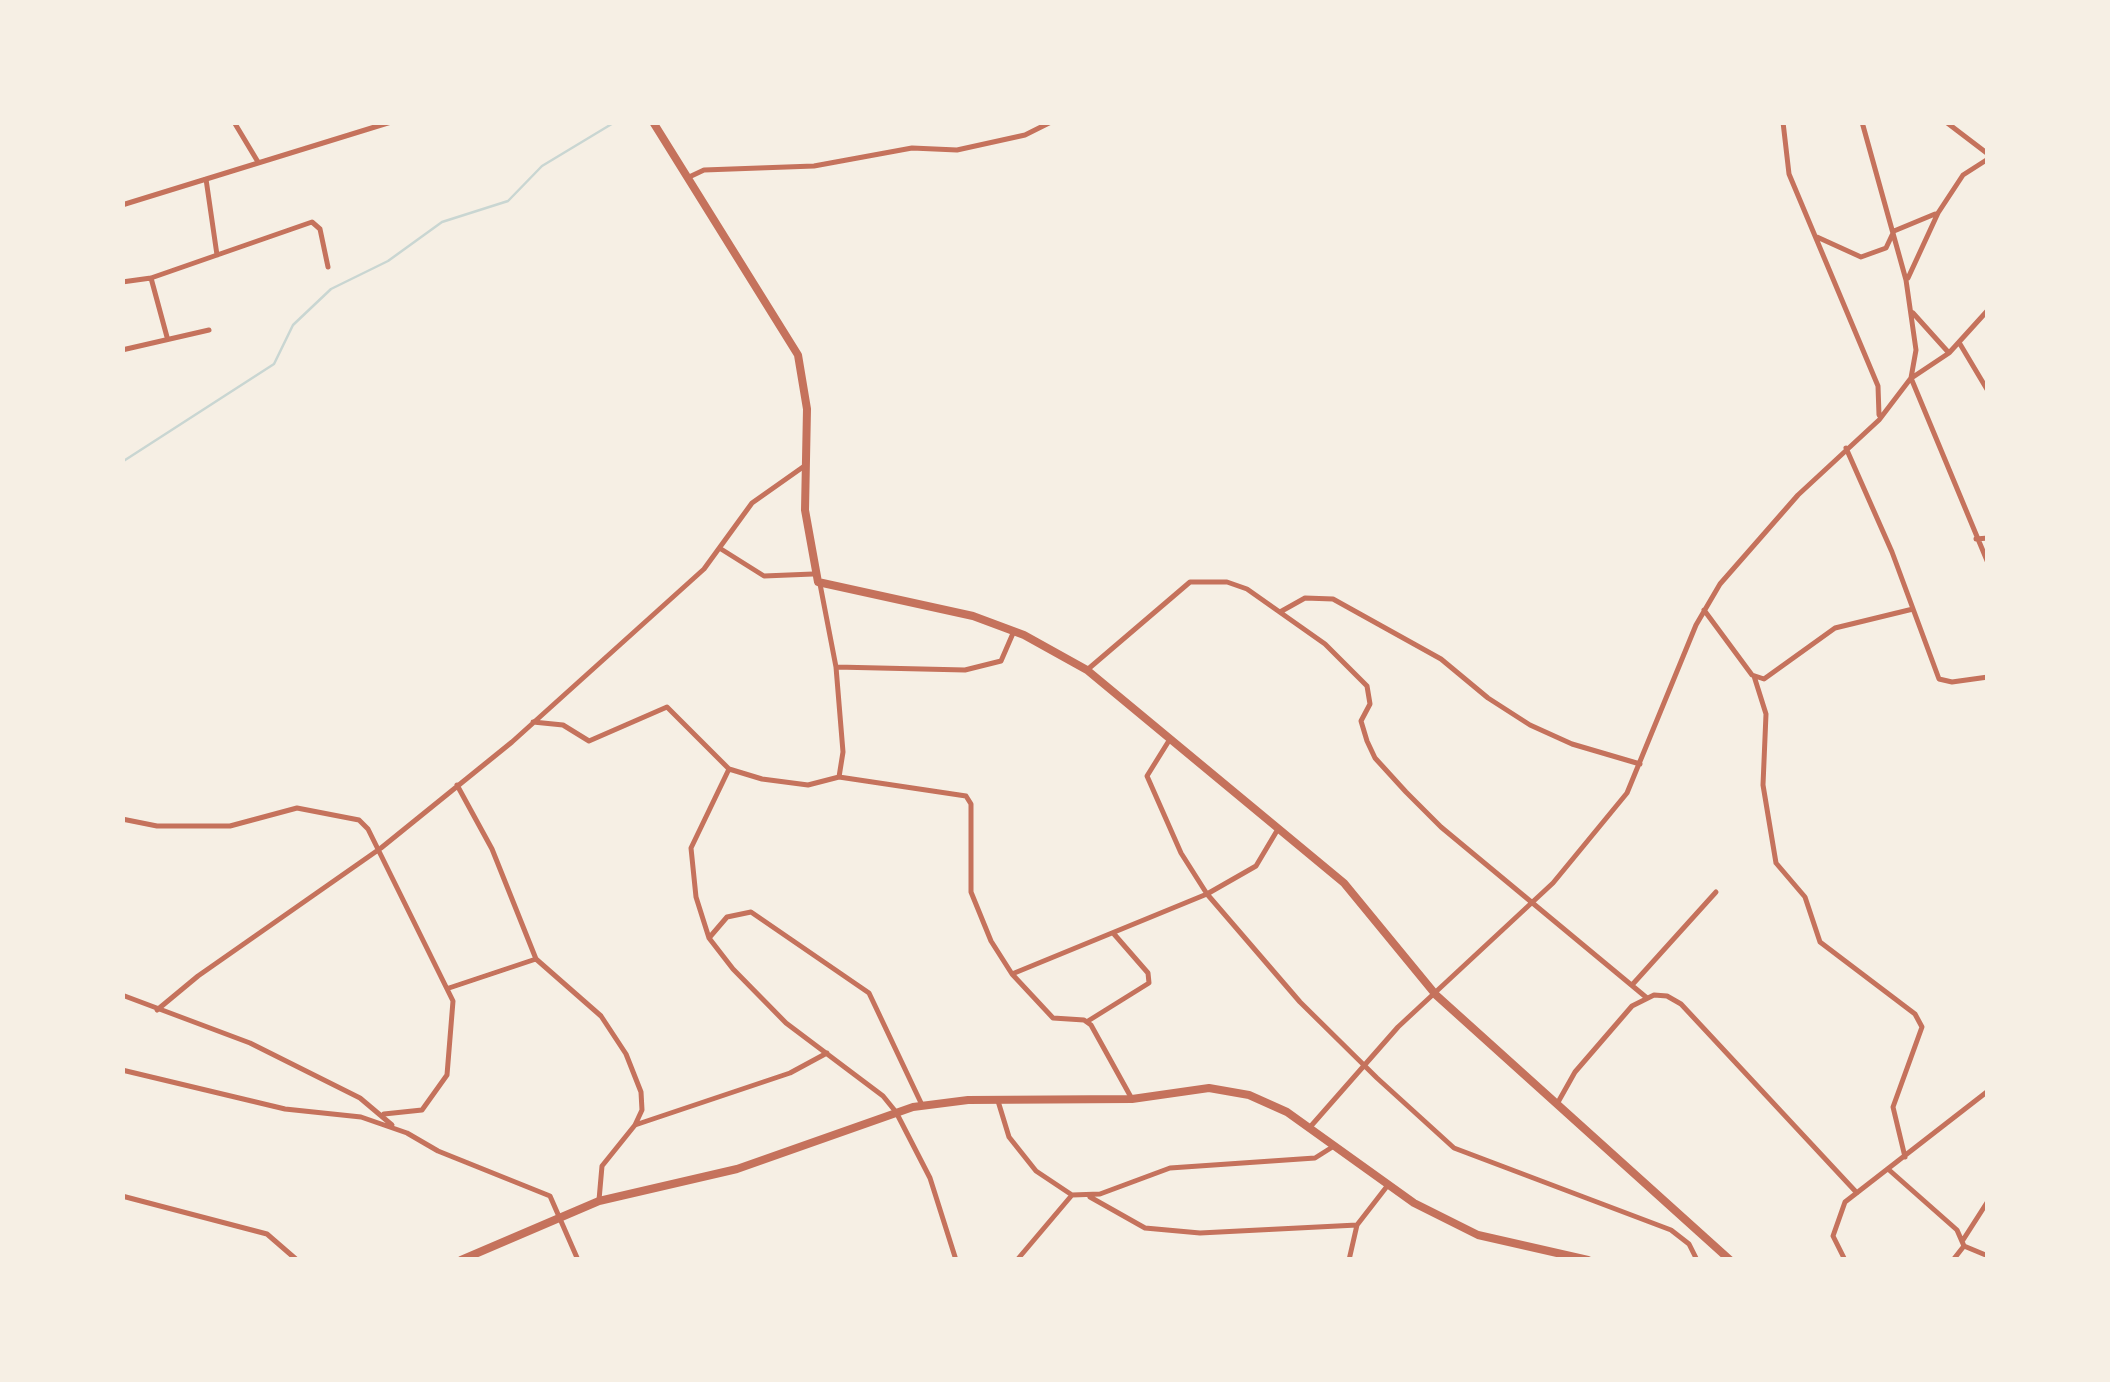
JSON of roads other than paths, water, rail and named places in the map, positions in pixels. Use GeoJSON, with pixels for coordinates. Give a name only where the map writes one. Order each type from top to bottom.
{"type":"FeatureCollection","features":[{"type":"Feature","properties":{"kind":"street"},"geometry":{"type":"LineString","coordinates":[[234,122],[258,162]]}},
{"type":"Feature","properties":{"kind":"street"},"geometry":{"type":"LineString","coordinates":[[122,206],[391,122]]}},
{"type":"Feature","properties":{"kind":"street"},"geometry":{"type":"LineString","coordinates":[[520,122],[543,122]]}},
{"type":"Feature","properties":{"kind":"street"},"geometry":{"type":"LineString","coordinates":[[687,178],[704,170],[814,166],[912,148],[957,150],[1026,135],[1051,122]]}},
{"type":"Feature","properties":{"kind":"street"},"geometry":{"type":"LineString","coordinates":[[1784,122],[1789,174],[1878,386],[1879,420]]}},
{"type":"Feature","properties":{"kind":"street"},"geometry":{"type":"LineString","coordinates":[[1862,122],[1906,280],[1916,350],[1911,378],[1988,563]]}},
{"type":"Feature","properties":{"kind":"street"},"geometry":{"type":"LineString","coordinates":[[1906,280],[1938,213],[1963,175],[1988,157],[1946,122]]}},
{"type":"Feature","properties":{"kind":"street"},"geometry":{"type":"LineString","coordinates":[[655,125],[798,355],[807,410],[803,468],[814,574],[820,584],[836,667],[843,752],[839,777]]}},
{"type":"Feature","properties":{"kind":"street"},"geometry":{"type":"LineString","coordinates":[[206,178],[217,255]]}},
{"type":"Feature","properties":{"kind":"street"},"geometry":{"type":"LineString","coordinates":[[1817,238],[1861,258],[1886,248],[1894,232],[1938,213]]}},
{"type":"Feature","properties":{"kind":"street"},"geometry":{"type":"LineString","coordinates":[[122,282],[151,278],[312,222],[320,230],[328,267]]}},
{"type":"Feature","properties":{"kind":"street"},"geometry":{"type":"LineString","coordinates":[[151,278],[168,338]]}},
{"type":"Feature","properties":{"kind":"street"},"geometry":{"type":"LineString","coordinates":[[1311,1126],[1398,1027],[1533,902],[1627,793],[1704,610],[1760,536],[1879,420],[1911,378],[1950,353],[1988,310]]}},
{"type":"Feature","properties":{"kind":"street"},"geometry":{"type":"LineString","coordinates":[[1912,312],[1950,353]]}},
{"type":"Feature","properties":{"kind":"street"},"geometry":{"type":"LineString","coordinates":[[122,350],[209,330]]}},
{"type":"Feature","properties":{"kind":"street"},"geometry":{"type":"LineString","coordinates":[[1960,344],[1988,391]]}},
{"type":"Feature","properties":{"kind":"street"},"geometry":{"type":"LineString","coordinates":[[1846,448],[1939,679],[1952,682],[1988,677]]}},
{"type":"Feature","properties":{"kind":"street"},"geometry":{"type":"LineString","coordinates":[[158,1010],[198,976],[381,848],[533,722],[671,601],[721,550],[752,503],[803,468]]}},
{"type":"Feature","properties":{"kind":"street"},"geometry":{"type":"LineString","coordinates":[[1976,539],[1988,538]]}},
{"type":"Feature","properties":{"kind":"street"},"geometry":{"type":"LineString","coordinates":[[721,550],[764,576],[814,574]]}},
{"type":"Feature","properties":{"kind":"street"},"geometry":{"type":"LineString","coordinates":[[1088,670],[1190,582],[1238,584],[1325,644],[1367,686],[1370,704],[1361,720],[1375,758],[1441,826],[1647,998]]}},
{"type":"Feature","properties":{"kind":"street"},"geometry":{"type":"LineString","coordinates":[[820,584],[920,602],[1014,631],[1088,670],[1362,902],[1436,995],[1730,1260]]}},
{"type":"Feature","properties":{"kind":"street"},"geometry":{"type":"LineString","coordinates":[[1280,612],[1305,598],[1333,599],[1441,658],[1488,698],[1530,725],[1572,744],[1640,764]]}},
{"type":"Feature","properties":{"kind":"street"},"geometry":{"type":"LineString","coordinates":[[1754,676],[1769,676],[1835,628],[1913,609]]}},
{"type":"Feature","properties":{"kind":"street"},"geometry":{"type":"LineString","coordinates":[[1704,610],[1754,676],[1765,702],[1762,785],[1776,863],[1805,897],[1820,942],[1900,1002],[1922,1027],[1893,1107],[1905,1156]]}},
{"type":"Feature","properties":{"kind":"street"},"geometry":{"type":"LineString","coordinates":[[836,667],[965,670],[1001,661],[1014,631]]}},
{"type":"Feature","properties":{"kind":"street"},"geometry":{"type":"LineString","coordinates":[[533,722],[563,725],[589,741],[668,706],[728,768],[796,787],[839,777],[966,796],[971,804],[970,892],[991,941],[1012,974],[1053,1018],[1088,1022],[1150,983],[1148,973],[1114,934]]}},
{"type":"Feature","properties":{"kind":"street"},"geometry":{"type":"LineString","coordinates":[[1170,740],[1148,771],[1148,783],[1181,853],[1207,894],[1300,1002],[1454,1148],[1672,1230],[1689,1244],[1697,1260]]}},
{"type":"Feature","properties":{"kind":"street"},"geometry":{"type":"LineString","coordinates":[[728,768],[691,848],[696,898],[710,938],[732,969],[786,1022],[896,1112],[930,1178],[956,1260]]}},
{"type":"Feature","properties":{"kind":"street"},"geometry":{"type":"LineString","coordinates":[[457,784],[492,849],[536,959],[554,980],[590,1004],[626,1054],[641,1092],[642,1110],[635,1125],[606,1157],[599,1201]]}},
{"type":"Feature","properties":{"kind":"street"},"geometry":{"type":"LineString","coordinates":[[122,819],[157,826],[230,826],[297,808],[359,820],[381,848],[449,988],[453,1014],[447,1075],[422,1110],[384,1114]]}},
{"type":"Feature","properties":{"kind":"street"},"geometry":{"type":"LineString","coordinates":[[1012,974],[1207,894],[1256,866],[1279,828]]}},
{"type":"Feature","properties":{"kind":"street"},"geometry":{"type":"LineString","coordinates":[[1632,985],[1716,892]]}},
{"type":"Feature","properties":{"kind":"street"},"geometry":{"type":"LineString","coordinates":[[710,938],[727,917],[751,912],[869,992],[922,1105]]}},
{"type":"Feature","properties":{"kind":"street"},"geometry":{"type":"LineString","coordinates":[[449,988],[536,959]]}},
{"type":"Feature","properties":{"kind":"street"},"geometry":{"type":"LineString","coordinates":[[122,995],[212,1026],[384,1114],[394,1128]]}},
{"type":"Feature","properties":{"kind":"street"},"geometry":{"type":"LineString","coordinates":[[1557,1104],[1575,1072],[1632,1006],[1660,995],[1681,1004],[1857,1193]]}},
{"type":"Feature","properties":{"kind":"street"},"geometry":{"type":"LineString","coordinates":[[1088,1022],[1132,1099]]}},
{"type":"Feature","properties":{"kind":"street"},"geometry":{"type":"LineString","coordinates":[[635,1125],[790,1072],[827,1053]]}},
{"type":"Feature","properties":{"kind":"street"},"geometry":{"type":"LineString","coordinates":[[122,1070],[285,1109],[362,1118],[394,1128],[438,1151],[550,1196],[562,1214],[578,1260]]}},
{"type":"Feature","properties":{"kind":"street"},"geometry":{"type":"LineString","coordinates":[[461,1260],[599,1201],[736,1170],[922,1105],[1132,1099],[1209,1088],[1250,1095],[1311,1126],[1388,1185],[1478,1235],[1588,1260]]}},
{"type":"Feature","properties":{"kind":"street"},"geometry":{"type":"LineString","coordinates":[[1845,1260],[1832,1236],[1845,1202],[1988,1092]]}},
{"type":"Feature","properties":{"kind":"street"},"geometry":{"type":"LineString","coordinates":[[998,1101],[1008,1136],[1036,1170],[1072,1195],[1088,1196],[1170,1168],[1315,1158],[1335,1145]]}},
{"type":"Feature","properties":{"kind":"street"},"geometry":{"type":"LineString","coordinates":[[1888,1169],[1944,1216],[1963,1243],[1988,1256]]}},
{"type":"Feature","properties":{"kind":"street"},"geometry":{"type":"LineString","coordinates":[[1349,1260],[1357,1225],[1388,1185]]}},
{"type":"Feature","properties":{"kind":"street"},"geometry":{"type":"LineString","coordinates":[[1016,1260],[1072,1195]]}},
{"type":"Feature","properties":{"kind":"street"},"geometry":{"type":"LineString","coordinates":[[122,1196],[267,1234],[298,1260]]}},
{"type":"Feature","properties":{"kind":"street"},"geometry":{"type":"LineString","coordinates":[[1088,1196],[1120,1218],[1168,1232],[1357,1225]]}},
{"type":"Feature","properties":{"kind":"street"},"geometry":{"type":"LineString","coordinates":[[1953,1260],[1988,1201]]}},
{"type":"Feature","properties":{"kind":"waterway"},"geometry":{"type":"LineString","coordinates":[[122,462],[274,364],[293,325],[331,289],[388,261],[442,222],[508,201],[542,166],[615,122]]}}]}
